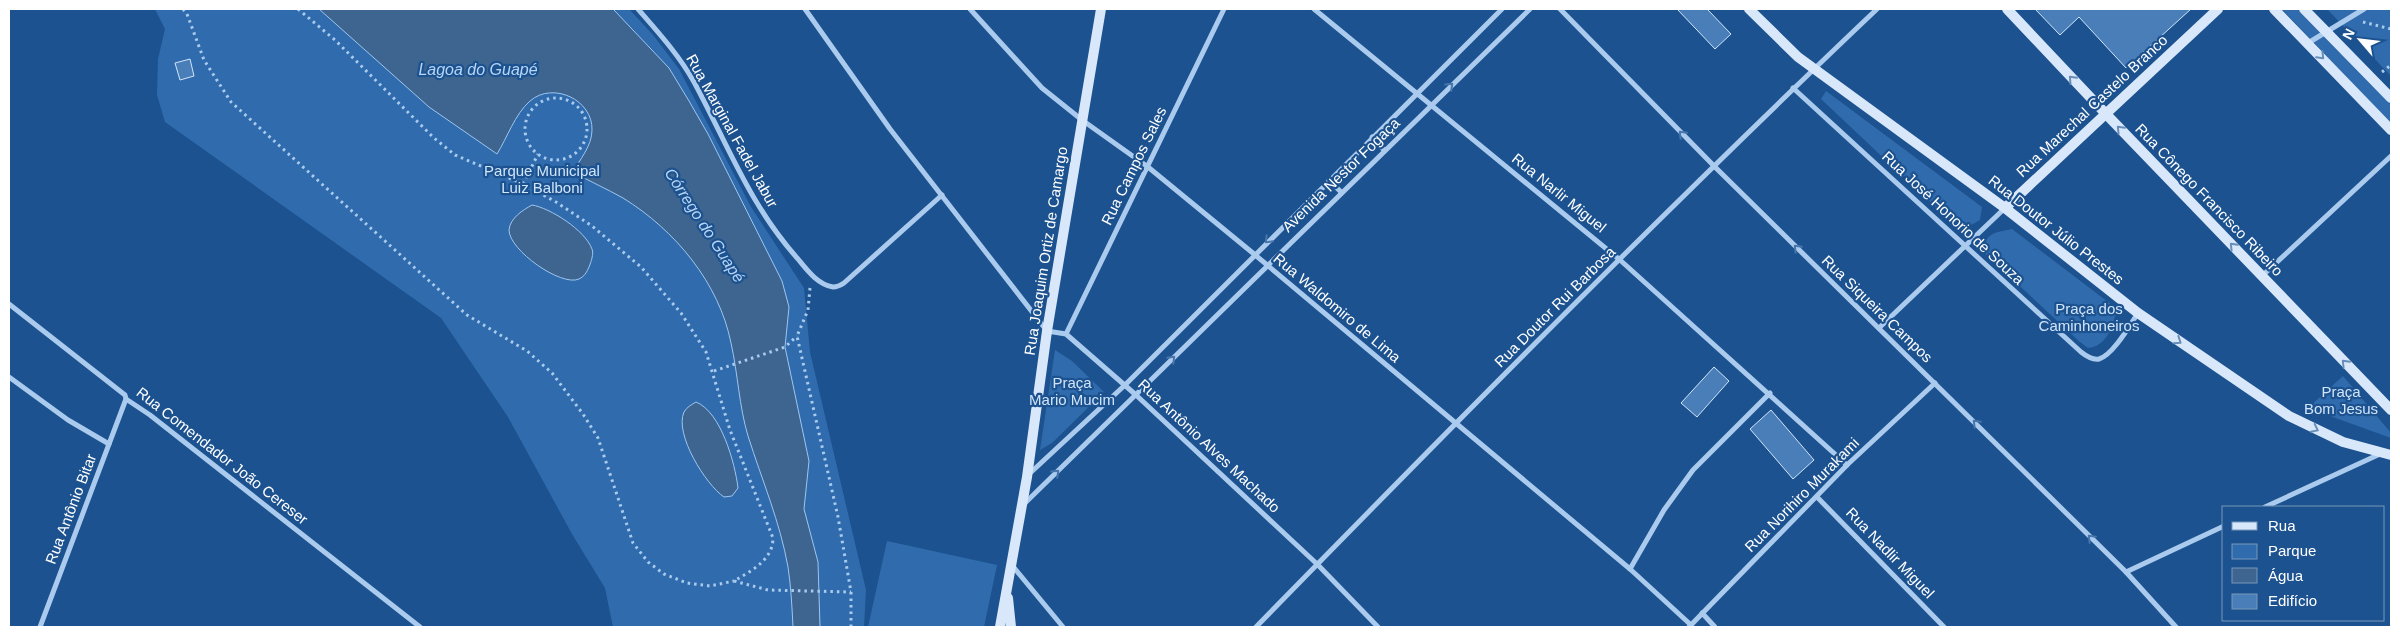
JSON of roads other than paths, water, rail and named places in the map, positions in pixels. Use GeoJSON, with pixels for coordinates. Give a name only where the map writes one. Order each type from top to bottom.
{"type":"FeatureCollection","features":[{"type":"Feature","properties":{"kind":"main road","name":"Rua Joaquim Ortiz de Camargo"},"geometry":{"type":"LineString","coordinates":[[1000,627],[1027,476],[1047,331],[1101,9]]}},
{"type":"Feature","properties":{"kind":"main road","name":"Rua Doutor Júlio Prestes"},"geometry":{"type":"LineString","coordinates":[[1749,9],[1780,40],[1814,69],[2005,208],[2138,313],[2289,416],[2343,442],[2386,454]]}},
{"type":"Feature","properties":{"kind":"main road","name":"Rua Cônego Francisco Ribeiro"},"geometry":{"type":"LineString","coordinates":[[2007,9],[2391,410]]}},
{"type":"Feature","properties":{"kind":"main road","name":"Rua Marechal Castelo Branco"},"geometry":{"type":"LineString","coordinates":[[2005,208],[2218,9]]}},
{"type":"Feature","properties":{"kind":"main road"},"geometry":{"type":"LineString","coordinates":[[2274,9],[2391,130]]}},
{"type":"Feature","properties":{"kind":"main road"},"geometry":{"type":"LineString","coordinates":[[2304,9],[2391,98]]}},
{"type":"Feature","properties":{"kind":"main road","name":"Rua Joaquim Ortiz de Camargo"},"geometry":{"type":"LineString","coordinates":[[1007,587],[1011,627]]}},
{"type":"Feature","properties":{"kind":"street","name":"Rua Marginal Fadel Jabur"},"geometry":{"type":"LineString","coordinates":[[638,9],[668,43],[693,80],[753,199],[779,238],[812,276],[835,287],[844,283],[942,195]]}},
{"type":"Feature","properties":{"kind":"street"},"geometry":{"type":"LineString","coordinates":[[805,9],[890,128],[1047,331],[1066,334]]}},
{"type":"Feature","properties":{"kind":"street","name":"Rua Waldomiro de Lima"},"geometry":{"type":"LineString","coordinates":[[970,9],[1042,88],[1082,120],[1148,166],[1254,254],[1630,569],[1690,626]]}},
{"type":"Feature","properties":{"kind":"street","name":"Rua Campos Sales"},"geometry":{"type":"LineString","coordinates":[[1066,334],[1224,9]]}},
{"type":"Feature","properties":{"kind":"street","name":"Rua Narlir Miguel"},"geometry":{"type":"LineString","coordinates":[[1314,9],[1620,260],[1770,393],[1847,465]]}},
{"type":"Feature","properties":{"kind":"street","name":"Avenida Nestor Fogaça"},"geometry":{"type":"LineString","coordinates":[[1027,476],[1125,385],[1254,254],[1502,9]]}},
{"type":"Feature","properties":{"kind":"street","name":"Avenida Nestor Fogaça"},"geometry":{"type":"LineString","coordinates":[[1021,507],[1530,9]]}},
{"type":"Feature","properties":{"kind":"street","name":"Rua Siqueira Campos"},"geometry":{"type":"LineString","coordinates":[[1560,9],[1715,167],[2126,572],[2176,627]]}},
{"type":"Feature","properties":{"kind":"street","name":"Rua Doutor Rui Barbosa"},"geometry":{"type":"LineString","coordinates":[[1256,627],[1455,424],[1793,88],[1877,9]]}},
{"type":"Feature","properties":{"kind":"street"},"geometry":{"type":"LineString","coordinates":[[2308,43],[2364,9]]}},
{"type":"Feature","properties":{"kind":"street","name":"Rua José Honorio de Souza"},"geometry":{"type":"LineString","coordinates":[[1793,88],[2089,358],[2098,359],[2109,353],[2138,313]]}},
{"type":"Feature","properties":{"kind":"street"},"geometry":{"type":"LineString","coordinates":[[1372,137],[1384,150]]}},
{"type":"Feature","properties":{"kind":"street"},"geometry":{"type":"LineString","coordinates":[[2262,276],[2391,156]]}},
{"type":"Feature","properties":{"kind":"street"},"geometry":{"type":"LineString","coordinates":[[1329,180],[1341,192]]}},
{"type":"Feature","properties":{"kind":"street","name":"Rua Marechal Castelo Branco"},"geometry":{"type":"LineString","coordinates":[[1879,328],[2005,208]]}},
{"type":"Feature","properties":{"kind":"street","name":"Rua Comendador João Cereser"},"geometry":{"type":"LineString","coordinates":[[9,304],[125,395],[126,399],[150,415],[420,627]]}},
{"type":"Feature","properties":{"kind":"street","name":"Rua Antônio Alves Machado"},"geometry":{"type":"LineString","coordinates":[[1066,334],[1136,395],[1317,564],[1378,627]]}},
{"type":"Feature","properties":{"kind":"street"},"geometry":{"type":"LineString","coordinates":[[9,378],[68,420],[109,444]]}},
{"type":"Feature","properties":{"kind":"street","name":"Rua Norihiro Murakami"},"geometry":{"type":"LineString","coordinates":[[1690,626],[1818,497],[1847,465],[1935,383]]}},
{"type":"Feature","properties":{"kind":"street"},"geometry":{"type":"LineString","coordinates":[[1630,569],[1664,510],[1693,470],[1770,393]]}},
{"type":"Feature","properties":{"kind":"street","name":"Rua Antônio Bitar"},"geometry":{"type":"LineString","coordinates":[[40,627],[126,399]]}},
{"type":"Feature","properties":{"kind":"street"},"geometry":{"type":"LineString","coordinates":[[2267,506],[2386,454]]}},
{"type":"Feature","properties":{"kind":"street","name":"Rua Nadlir Miguel"},"geometry":{"type":"LineString","coordinates":[[1818,497],[1944,627]]}},
{"type":"Feature","properties":{"kind":"street"},"geometry":{"type":"LineString","coordinates":[[2126,572],[2222,527]]}},
{"type":"Feature","properties":{"kind":"street"},"geometry":{"type":"LineString","coordinates":[[1011,564],[1062,627]]}},
{"type":"Feature","properties":{"kind":"street"},"geometry":{"type":"LineString","coordinates":[[1702,613],[1715,627]]}},
{"type":"Feature","properties":{"kind":"water","name":"Lagoa do Guapé"},"geometry":{"type":"Polygon","coordinates":[[[319,9],[613,9],[669,68],[708,134],[782,281],[789,307],[785,347],[809,461],[804,509],[818,562],[820,627],[793,627],[790,582],[785,550],[776,517],[748,436],[731,343],[725,321],[716,300],[692,260],[660,226],[623,198],[573,172],[590,141],[591,119],[586,110],[579,102],[560,93],[539,95],[530,101],[520,113],[497,154],[429,107],[319,9]]]}},
{"type":"Feature","properties":{"kind":"water"},"geometry":{"type":"Polygon","coordinates":[[[532,205],[557,215],[575,228],[588,242],[593,251],[584,276],[571,280],[560,278],[537,265],[517,247],[511,238],[510,226],[514,218],[532,205]]]}},
{"type":"Feature","properties":{"kind":"water"},"geometry":{"type":"Polygon","coordinates":[[[696,402],[713,416],[730,452],[738,488],[732,496],[724,497],[709,482],[701,471],[688,445],[682,421],[685,410],[696,402]]]}},
{"type":"Feature","properties":{"kind":"park label","name":"Parque Municipal Luiz Balboni"},"geometry":{"type":"Point","coordinates":[542,180]}},
{"type":"Feature","properties":{"kind":"park label","name":"Praça dos Caminhoneiros"},"geometry":{"type":"Point","coordinates":[2089,318]}},
{"type":"Feature","properties":{"kind":"park label","name":"Praça Mario Mucim"},"geometry":{"type":"Point","coordinates":[1072,392]}},
{"type":"Feature","properties":{"kind":"park label","name":"Praça Bom Jesus"},"geometry":{"type":"Point","coordinates":[2341,400]}},
{"type":"Feature","properties":{"kind":"water label","name":"Córrego do Guapé"},"geometry":{"type":"Point","coordinates":[705,225]}}]}
